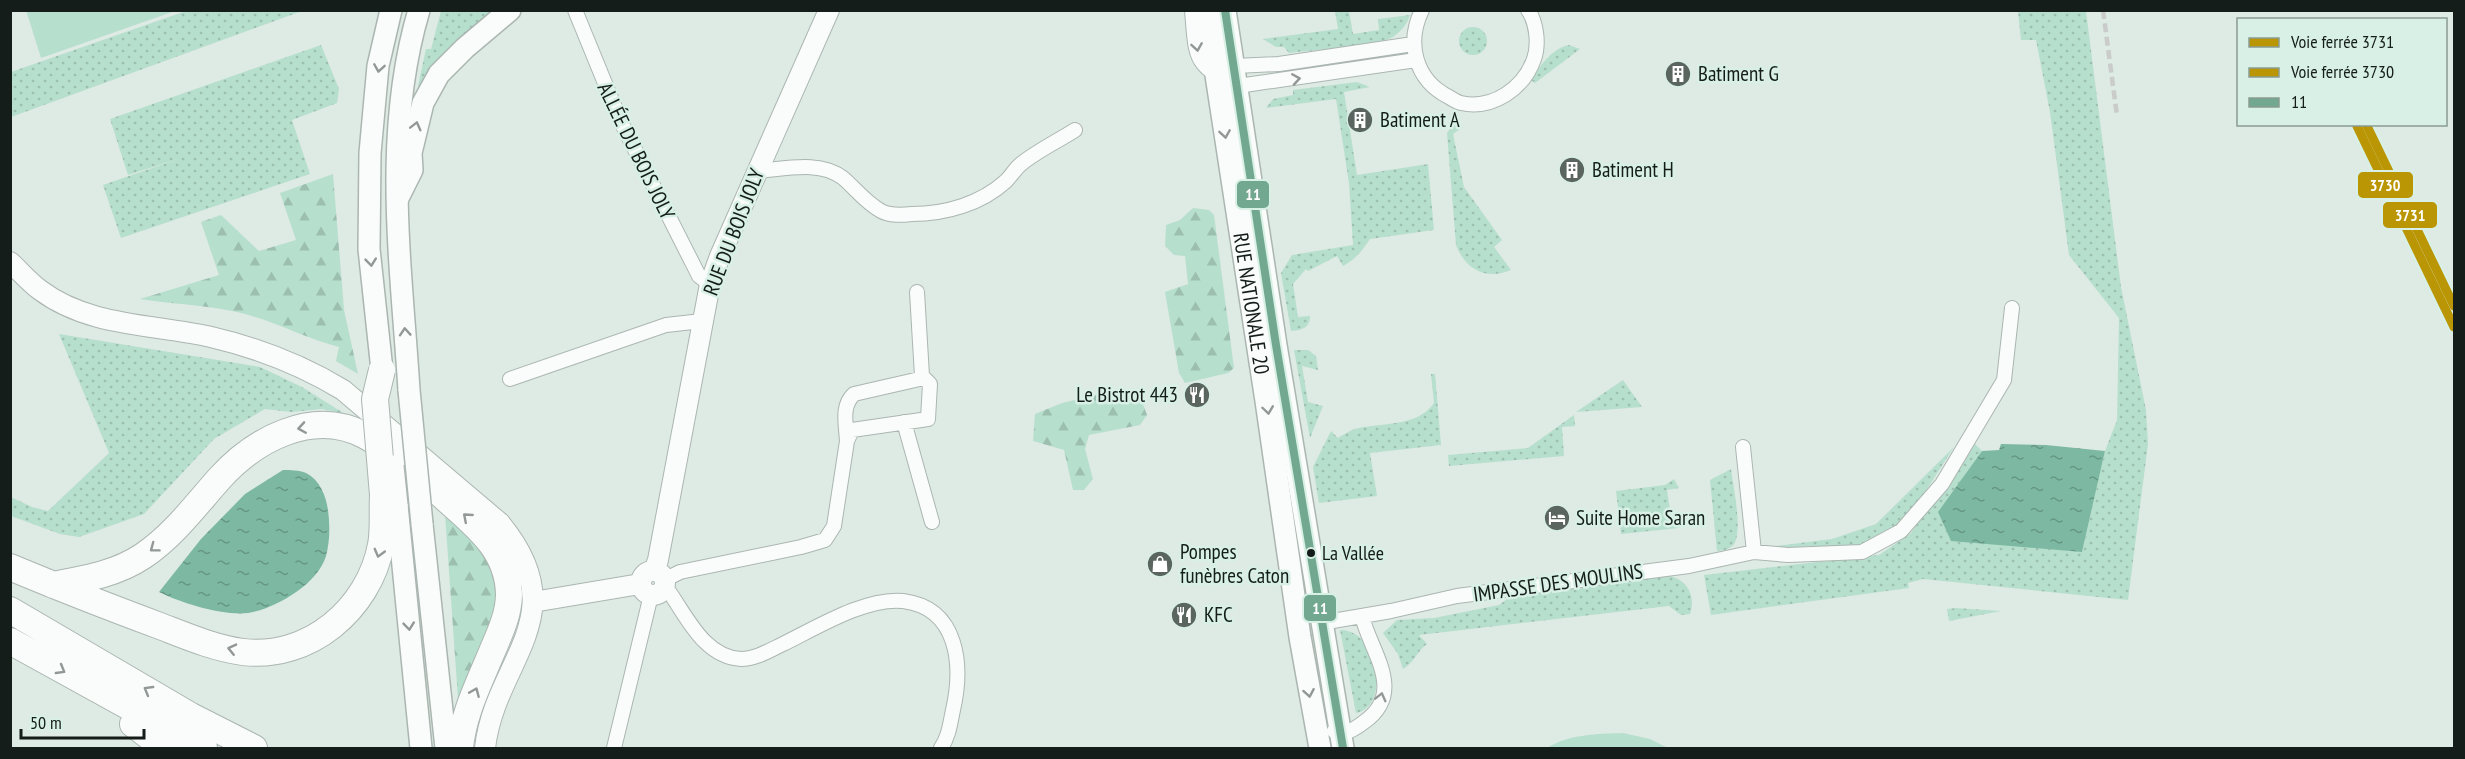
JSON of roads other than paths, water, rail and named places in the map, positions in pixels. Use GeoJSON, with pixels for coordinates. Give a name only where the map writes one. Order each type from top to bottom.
{"type":"FeatureCollection","features":[{"type":"Feature","properties":{"kind":"highway"},"geometry":{"type":"LineString","coordinates":[[10,567],[214,645],[243,652],[291,649],[318,636],[351,610],[376,566],[382,543],[390,500],[375,399],[382,370]]}},
{"type":"Feature","properties":{"kind":"highway"},"geometry":{"type":"LineString","coordinates":[[53,585],[101,576],[143,556],[176,528],[235,462],[265,440],[292,430],[320,426],[335,427],[363,435],[408,466],[472,521],[495,548],[502,561],[509,594],[507,610],[501,630],[470,703],[460,748]]}},
{"type":"Feature","properties":{"kind":"highway"},"geometry":{"type":"LineString","coordinates":[[10,610],[191,716],[254,748]]}},
{"type":"Feature","properties":{"kind":"highway"},"geometry":{"type":"LineString","coordinates":[[10,641],[204,748]]}},
{"type":"Feature","properties":{"kind":"highway"},"geometry":{"type":"LineString","coordinates":[[124,705],[135,727],[164,748]]}},
{"type":"Feature","properties":{"kind":"main road"},"geometry":{"type":"LineString","coordinates":[[382,370],[369,249],[370,153],[378,66],[391,10]]}},
{"type":"Feature","properties":{"kind":"main road"},"geometry":{"type":"LineString","coordinates":[[419,10],[403,80],[395,167],[396,202],[409,390],[446,748]]}},
{"type":"Feature","properties":{"kind":"main road"},"geometry":{"type":"LineString","coordinates":[[396,202],[412,170],[411,153],[423,103],[439,74],[465,48],[510,10]]}},
{"type":"Feature","properties":{"kind":"main road","name":"RUE DU BOIS JOLY"},"geometry":{"type":"LineString","coordinates":[[654,584],[710,284],[720,256],[829,10]]}},
{"type":"Feature","properties":{"kind":"main road","name":"RUE NATIONALE 20"},"geometry":{"type":"LineString","coordinates":[[1206,10],[1315,725]]}},
{"type":"Feature","properties":{"kind":"main road","name":"RUE NATIONALE 20"},"geometry":{"type":"LineString","coordinates":[[1225,10],[1316,593],[1342,741]]}},
{"type":"Feature","properties":{"kind":"main road"},"geometry":{"type":"LineString","coordinates":[[10,262],[39,290],[74,310],[117,321],[211,337],[265,352],[316,374],[343,390],[500,523],[511,536],[526,565],[533,602],[529,631],[494,709],[487,729],[485,748]]}},
{"type":"Feature","properties":{"kind":"main road"},"geometry":{"type":"LineString","coordinates":[[390,500],[421,748]]}},
{"type":"Feature","properties":{"kind":"main road"},"geometry":{"type":"LineString","coordinates":[[533,602],[654,584]]}},
{"type":"Feature","properties":{"kind":"main road"},"geometry":{"type":"LineString","coordinates":[[1315,725],[1320,748]]}},
{"type":"Feature","properties":{"kind":"street","name":"ALLÉE DU BOIS JOLY"},"geometry":{"type":"LineString","coordinates":[[575,10],[601,78],[638,158],[699,276],[710,284]]}},
{"type":"Feature","properties":{"kind":"street"},"geometry":{"type":"LineString","coordinates":[[1192,10],[1198,56],[1204,66],[1216,76],[1416,60]]}},
{"type":"Feature","properties":{"kind":"street"},"geometry":{"type":"LineString","coordinates":[[1422,10],[1416,23],[1413,44],[1416,60],[1423,75],[1433,87],[1461,103],[1487,102],[1504,96],[1519,85],[1530,71],[1536,54],[1537,35],[1528,10]]}},
{"type":"Feature","properties":{"kind":"street"},"geometry":{"type":"LineString","coordinates":[[1216,76],[1237,76],[1279,64],[1413,44]]}},
{"type":"Feature","properties":{"kind":"street"},"geometry":{"type":"LineString","coordinates":[[758,171],[821,168],[844,180],[855,192],[883,213],[925,214],[956,208],[985,196],[1006,181],[1020,165],[1076,130]]}},
{"type":"Feature","properties":{"kind":"street"},"geometry":{"type":"LineString","coordinates":[[846,441],[852,430],[928,419],[930,384],[922,376],[916,292]]}},
{"type":"Feature","properties":{"kind":"street","name":"IMPASSE DES MOULINS"},"geometry":{"type":"LineString","coordinates":[[1321,623],[1457,596],[1689,566],[1754,552],[1788,555],[1862,552],[1902,531],[1942,484],[2004,380],[2012,309]]}},
{"type":"Feature","properties":{"kind":"street"},"geometry":{"type":"LineString","coordinates":[[510,379],[666,326],[702,321]]}},
{"type":"Feature","properties":{"kind":"street"},"geometry":{"type":"LineString","coordinates":[[654,584],[680,572],[825,540],[834,526],[846,441],[845,408],[848,400],[854,394],[924,378]]}},
{"type":"Feature","properties":{"kind":"street"},"geometry":{"type":"LineString","coordinates":[[904,422],[932,522]]}},
{"type":"Feature","properties":{"kind":"street"},"geometry":{"type":"LineString","coordinates":[[1743,447],[1754,552]]}},
{"type":"Feature","properties":{"kind":"street"},"geometry":{"type":"LineString","coordinates":[[614,748],[654,584]]}},
{"type":"Feature","properties":{"kind":"street"},"geometry":{"type":"LineString","coordinates":[[654,584],[670,593],[704,642],[722,654],[740,659],[761,655],[818,627],[880,601],[903,601],[928,609],[945,626],[956,650],[958,681],[956,697],[948,736],[941,748]]}},
{"type":"Feature","properties":{"kind":"street"},"geometry":{"type":"LineString","coordinates":[[1315,725],[1342,741],[1373,716],[1383,693],[1384,678],[1380,660],[1362,616]]}},
{"type":"Feature","properties":{"kind":"water"},"geometry":{"type":"Polygon","coordinates":[[[2001,444],[2046,445],[2105,451],[2082,552],[1951,541],[1938,512],[1982,451],[1999,450],[2001,444]]]}},
{"type":"Feature","properties":{"kind":"water"},"geometry":{"type":"Polygon","coordinates":[[[283,470],[300,471],[311,476],[319,484],[326,499],[329,533],[326,556],[314,576],[305,585],[282,601],[248,613],[227,613],[202,608],[159,592],[201,539],[245,494],[283,470]]]}},
{"type":"Feature","properties":{"kind":"railway"},"geometry":{"type":"LineString","coordinates":[[2103,10],[2117,116]]}},
{"type":"Feature","properties":{"kind":"rail line","name":"3730"},"geometry":{"type":"LineString","coordinates":[[2357,126],[2454,327]]}},
{"type":"Feature","properties":{"kind":"rail line","name":"3731"},"geometry":{"type":"LineString","coordinates":[[2367,126],[2454,306]]}},
{"type":"Feature","properties":{"kind":"place","name":"Batiment G"},"geometry":{"type":"Point","coordinates":[1678,74]}},
{"type":"Feature","properties":{"kind":"place","name":"Batiment A"},"geometry":{"type":"Point","coordinates":[1360,120]}},
{"type":"Feature","properties":{"kind":"place","name":"Batiment H"},"geometry":{"type":"Point","coordinates":[1572,170]}},
{"type":"Feature","properties":{"kind":"place","name":"Le Bistrot 443"},"geometry":{"type":"Point","coordinates":[1197,395]}},
{"type":"Feature","properties":{"kind":"place","name":"Suite Home Saran"},"geometry":{"type":"Point","coordinates":[1557,518]}},
{"type":"Feature","properties":{"kind":"place","name":"La Vallée"},"geometry":{"type":"Point","coordinates":[1311,553]}},
{"type":"Feature","properties":{"kind":"place","name":"Pompes funèbres Caton"},"geometry":{"type":"Point","coordinates":[1160,564]}},
{"type":"Feature","properties":{"kind":"place","name":"KFC"},"geometry":{"type":"Point","coordinates":[1184,615]}}]}
